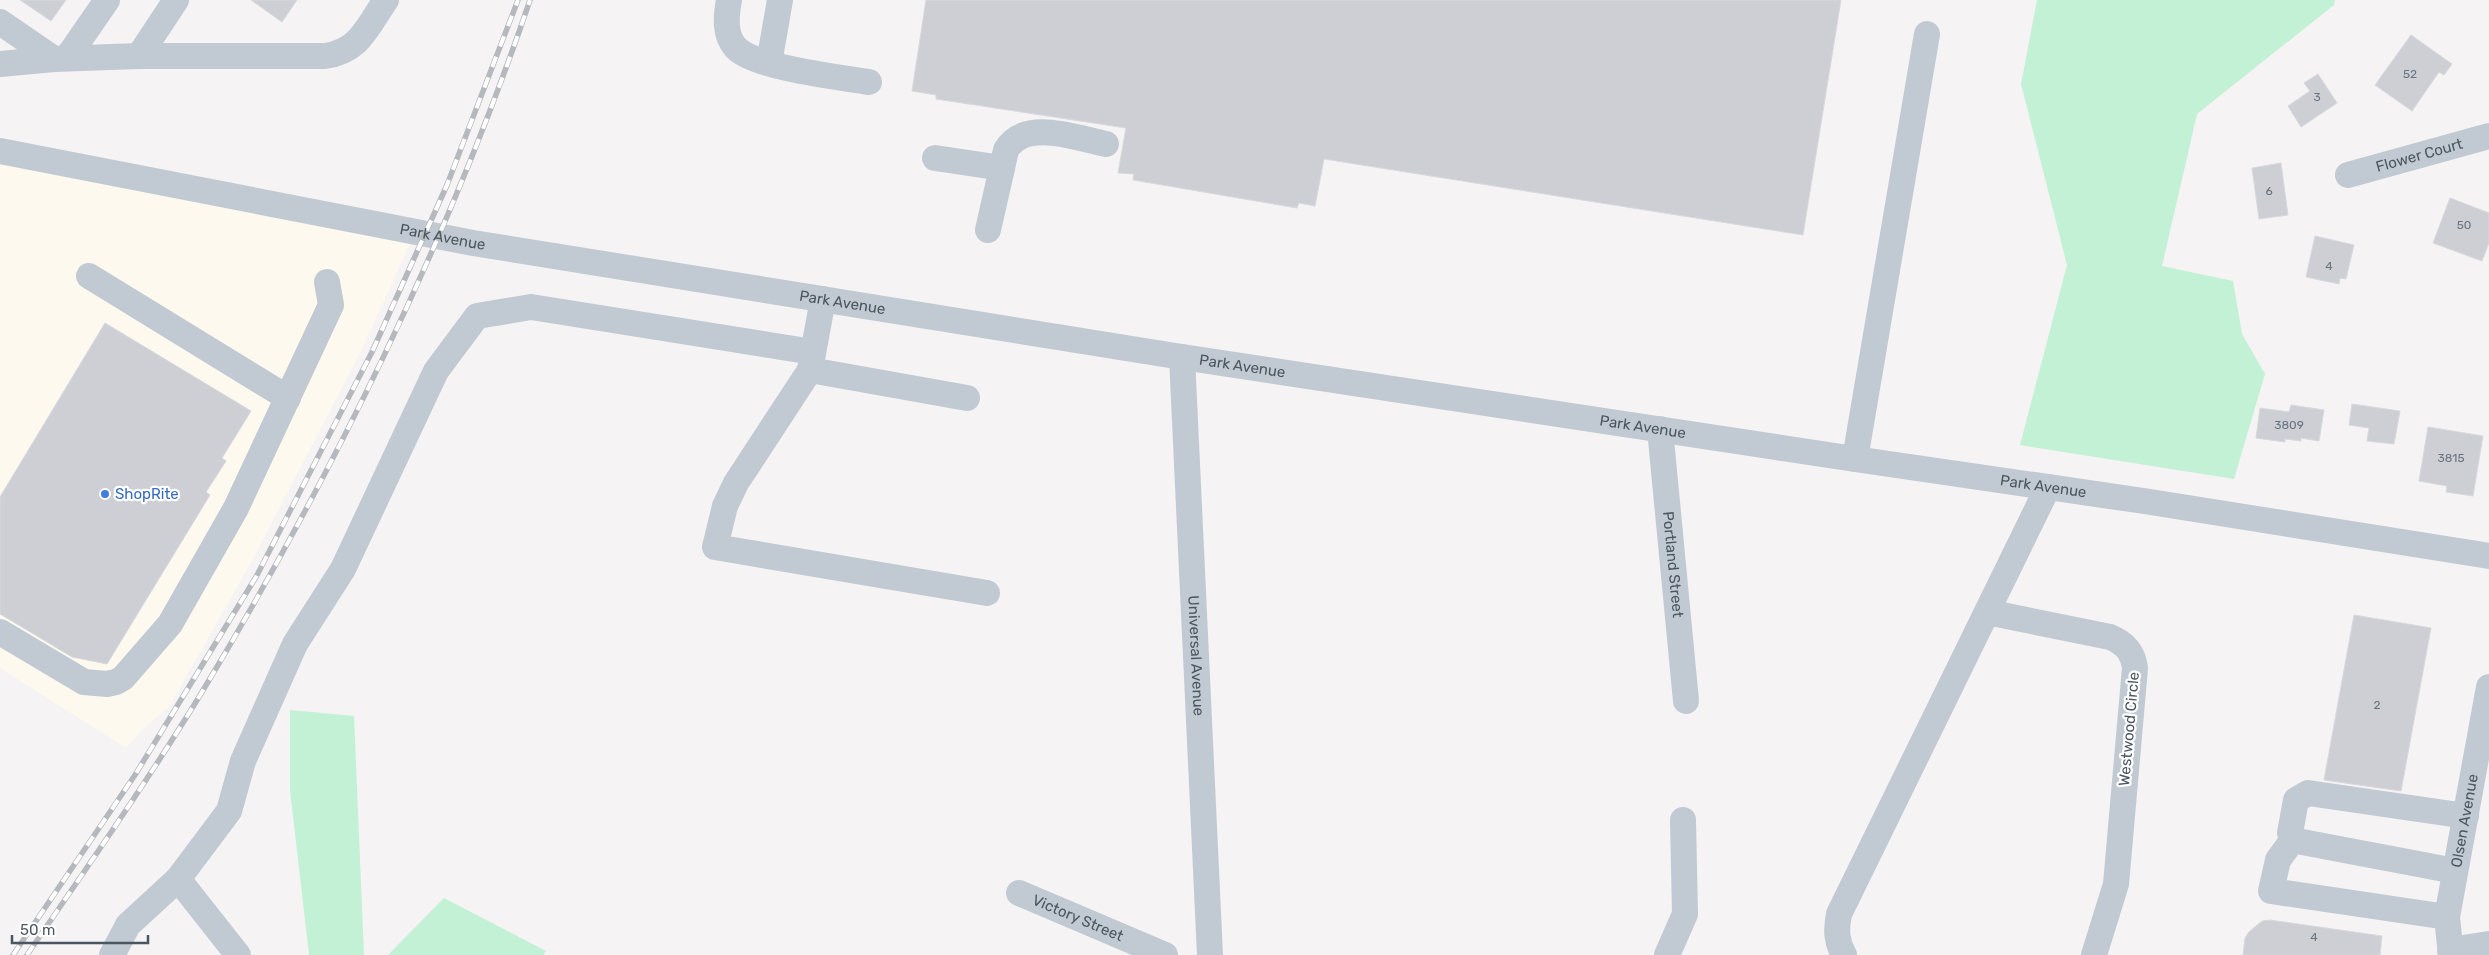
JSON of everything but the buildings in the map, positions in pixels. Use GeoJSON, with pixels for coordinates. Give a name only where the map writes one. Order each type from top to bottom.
{"type":"FeatureCollection","features":[{"type":"Feature","properties":{"kind":"street"},"geometry":{"type":"LineString","coordinates":[[61,59],[107,0]]}},
{"type":"Feature","properties":{"kind":"street"},"geometry":{"type":"LineString","coordinates":[[139,56],[176,0]]}},
{"type":"Feature","properties":{"kind":"street"},"geometry":{"type":"LineString","coordinates":[[0,64],[139,56],[325,56],[340,54],[351,48],[359,39],[386,0]]}},
{"type":"Feature","properties":{"kind":"street"},"geometry":{"type":"LineString","coordinates":[[729,0],[727,30],[736,48],[757,61],[869,82]]}},
{"type":"Feature","properties":{"kind":"street"},"geometry":{"type":"LineString","coordinates":[[769,63],[780,0]]}},
{"type":"Feature","properties":{"kind":"street"},"geometry":{"type":"LineString","coordinates":[[0,22],[61,59]]}},
{"type":"Feature","properties":{"kind":"street"},"geometry":{"type":"LineString","coordinates":[[1855,460],[1927,34]]}},
{"type":"Feature","properties":{"kind":"street"},"geometry":{"type":"LineString","coordinates":[[988,230],[1006,150],[1012,141],[1025,133],[1039,132],[1106,144]]}},
{"type":"Feature","properties":{"kind":"street","name":"Flower Court"},"geometry":{"type":"LineString","coordinates":[[2348,175],[2489,136]]}},
{"type":"Feature","properties":{"kind":"street","name":"Park Avenue"},"geometry":{"type":"LineString","coordinates":[[0,150],[473,243],[1182,357],[1855,460],[2048,487],[2489,556]]}},
{"type":"Feature","properties":{"kind":"street"},"geometry":{"type":"LineString","coordinates":[[935,158],[1002,168]]}},
{"type":"Feature","properties":{"kind":"street"},"geometry":{"type":"LineString","coordinates":[[89,276],[288,398]]}},
{"type":"Feature","properties":{"kind":"street"},"geometry":{"type":"LineString","coordinates":[[0,632],[84,682],[107,684],[123,678],[170,624],[236,508],[331,305],[327,282]]}},
{"type":"Feature","properties":{"kind":"street"},"geometry":{"type":"LineString","coordinates":[[822,299],[812,361],[736,483],[725,506],[715,547],[987,593]]}},
{"type":"Feature","properties":{"kind":"street"},"geometry":{"type":"LineString","coordinates":[[112,955],[128,925],[178,879],[229,811],[243,762],[295,644],[343,570],[436,371],[477,316],[531,306],[812,361],[966,398]]}},
{"type":"Feature","properties":{"kind":"street","name":"Universal Avenue"},"geometry":{"type":"LineString","coordinates":[[1182,357],[1210,955]]}},
{"type":"Feature","properties":{"kind":"street","name":"Portland Street"},"geometry":{"type":"LineString","coordinates":[[1660,429],[1686,701]]}},
{"type":"Feature","properties":{"kind":"street"},"geometry":{"type":"LineString","coordinates":[[1844,955],[1837,941],[1836,928],[1839,914],[2048,487]]}},
{"type":"Feature","properties":{"kind":"street","name":"Westwood Circle"},"geometry":{"type":"LineString","coordinates":[[1988,612],[2110,637],[2124,644],[2134,658],[2135,668],[2116,884],[2094,955]]}},
{"type":"Feature","properties":{"kind":"street","name":"Olsen Avenue"},"geometry":{"type":"LineString","coordinates":[[2451,953],[2447,916],[2466,816],[2482,765],[2489,687]]}},
{"type":"Feature","properties":{"kind":"street"},"geometry":{"type":"LineString","coordinates":[[2456,872],[2296,841],[2290,833],[2296,800],[2308,793],[2466,816]]}},
{"type":"Feature","properties":{"kind":"street"},"geometry":{"type":"LineString","coordinates":[[1667,955],[1685,914],[1683,820]]}},
{"type":"Feature","properties":{"kind":"street"},"geometry":{"type":"LineString","coordinates":[[2294,838],[2278,860],[2271,891],[2447,916]]}},
{"type":"Feature","properties":{"kind":"street"},"geometry":{"type":"LineString","coordinates":[[178,879],[238,955]]}},
{"type":"Feature","properties":{"kind":"street","name":"Victory Street"},"geometry":{"type":"LineString","coordinates":[[1019,893],[1165,955]]}},
{"type":"Feature","properties":{"kind":"street"},"geometry":{"type":"LineString","coordinates":[[2451,953],[2489,944]]}},
{"type":"Feature","properties":{"kind":"shaded area"},"geometry":{"type":"Polygon","coordinates":[[[0,151],[415,233],[362,349],[253,559],[169,707],[145,727],[126,748],[0,668],[0,151]]]}},
{"type":"Feature","properties":{"kind":"green space"},"geometry":{"type":"Polygon","coordinates":[[[2037,0],[2335,0],[2334,5],[2197,114],[2162,266],[2233,281],[2242,334],[2265,374],[2234,479],[2020,445],[2067,265],[2021,84],[2037,0]]]}},
{"type":"Feature","properties":{"kind":"green space"},"geometry":{"type":"Polygon","coordinates":[[[290,710],[354,716],[364,955],[309,955],[290,790],[290,710]]]}},
{"type":"Feature","properties":{"kind":"green space"},"geometry":{"type":"Polygon","coordinates":[[[444,898],[546,951],[543,955],[388,955],[444,898]]]}},
{"type":"Feature","properties":{"kind":"railway"},"geometry":{"type":"LineString","coordinates":[[13,955],[135,775],[256,577],[372,352],[447,185],[518,0]]}},
{"type":"Feature","properties":{"kind":"railway"},"geometry":{"type":"LineString","coordinates":[[27,955],[136,795],[199,697],[248,615],[295,530],[340,444],[424,269],[463,180],[530,0]]}},
{"type":"Feature","properties":{"kind":"place","name":"ShopRite"},"geometry":{"type":"Point","coordinates":[105,494]}}]}
